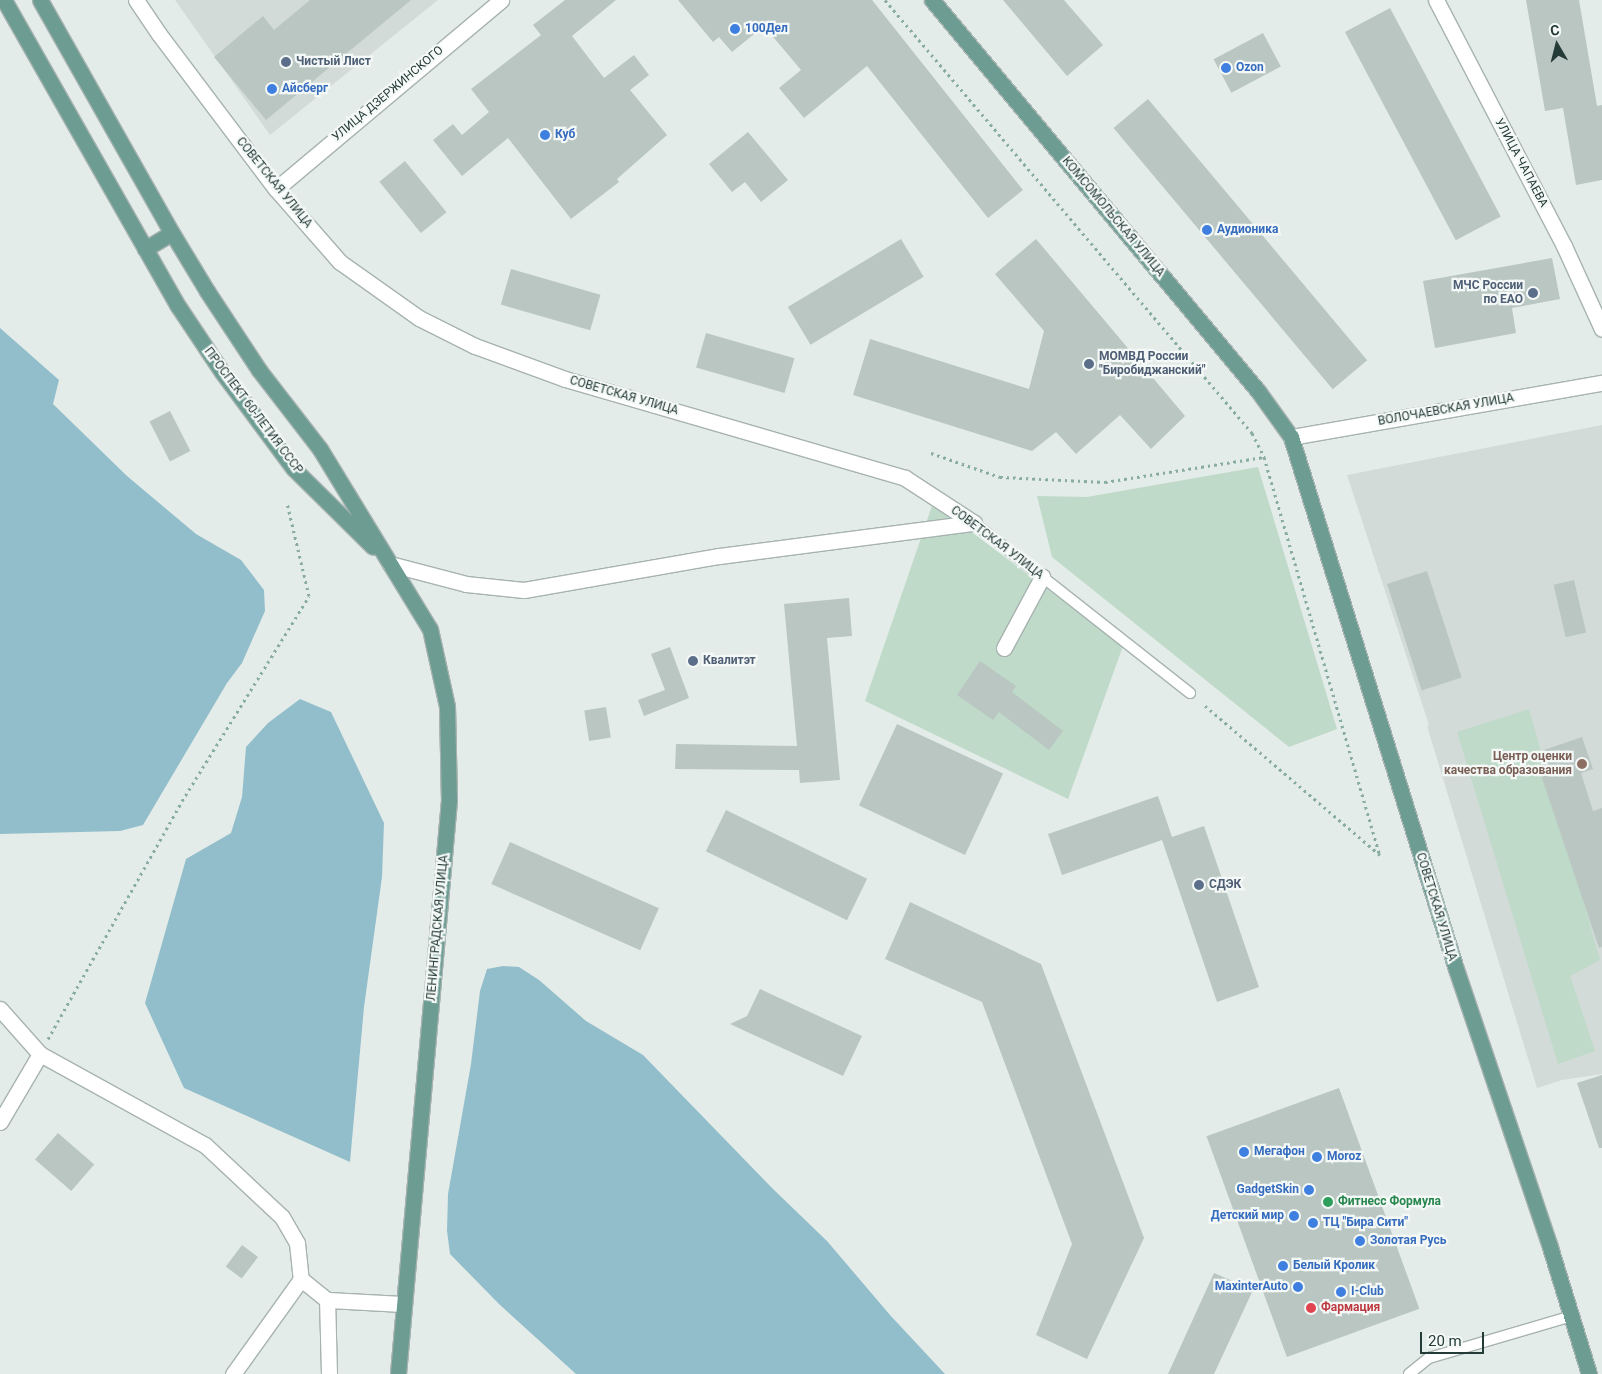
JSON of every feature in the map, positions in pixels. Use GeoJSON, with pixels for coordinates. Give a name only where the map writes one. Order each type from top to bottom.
{"type":"FeatureCollection","features":[{"type":"Feature","properties":{"kind":"main road","name":"ПРОСПЕКТ 60-ЛЕТИЯ СССР"},"geometry":{"type":"LineString","coordinates":[[4,0],[178,306],[222,372],[293,468],[390,564]]}},
{"type":"Feature","properties":{"kind":"main road"},"geometry":{"type":"LineString","coordinates":[[40,0],[172,233],[259,370],[320,449],[390,564]]}},
{"type":"Feature","properties":{"kind":"main road","name":"КОМСОМОЛЬСКАЯ УЛИЦА"},"geometry":{"type":"LineString","coordinates":[[932,0],[1258,391],[1290,437]]}},
{"type":"Feature","properties":{"kind":"main road"},"geometry":{"type":"LineString","coordinates":[[145,249],[172,233]]}},
{"type":"Feature","properties":{"kind":"main road","name":"СОВЕТСКАЯ УЛИЦА"},"geometry":{"type":"LineString","coordinates":[[1290,437],[1453,959],[1572,1316],[1589,1374]]}},
{"type":"Feature","properties":{"kind":"main road","name":"ЛЕНИНГРАДСКАЯ УЛИЦА"},"geometry":{"type":"LineString","coordinates":[[390,564],[430,629],[447,706],[449,800],[412,1240],[398,1374]]}},
{"type":"Feature","properties":{"kind":"street","name":"СОВЕТСКАЯ УЛИЦА"},"geometry":{"type":"LineString","coordinates":[[136,0],[159,34],[276,189],[340,262],[419,318],[474,346],[574,381],[905,478],[974,523]]}},
{"type":"Feature","properties":{"kind":"street","name":"УЛИЦА ДЗЕРЖИНСКОГО"},"geometry":{"type":"LineString","coordinates":[[276,189],[501,0]]}},
{"type":"Feature","properties":{"kind":"street","name":"УЛИЦА ЧАПАЕВА"},"geometry":{"type":"LineString","coordinates":[[1436,0],[1564,246],[1602,329]]}},
{"type":"Feature","properties":{"kind":"street","name":"ВОЛОЧАЕВСКАЯ УЛИЦА"},"geometry":{"type":"LineString","coordinates":[[1290,437],[1602,383]]}},
{"type":"Feature","properties":{"kind":"street"},"geometry":{"type":"LineString","coordinates":[[390,564],[466,584],[524,590],[719,556],[974,523]]}},
{"type":"Feature","properties":{"kind":"street"},"geometry":{"type":"LineString","coordinates":[[1004,648],[1042,576]]}},
{"type":"Feature","properties":{"kind":"street"},"geometry":{"type":"LineString","coordinates":[[0,1009],[40,1054],[205,1145],[282,1217],[297,1243],[301,1279],[233,1374]]}},
{"type":"Feature","properties":{"kind":"street"},"geometry":{"type":"LineString","coordinates":[[0,1122],[40,1054]]}},
{"type":"Feature","properties":{"kind":"street"},"geometry":{"type":"LineString","coordinates":[[301,1279],[327,1300],[404,1304]]}},
{"type":"Feature","properties":{"kind":"street"},"geometry":{"type":"LineString","coordinates":[[327,1300],[329,1374]]}},
{"type":"Feature","properties":{"kind":"lane","name":"СОВЕТСКАЯ УЛИЦА"},"geometry":{"type":"LineString","coordinates":[[974,523],[1190,693]]}},
{"type":"Feature","properties":{"kind":"lane"},"geometry":{"type":"LineString","coordinates":[[1409,1374],[1429,1358],[1572,1316]]}},
{"type":"Feature","properties":{"kind":"path"},"geometry":{"type":"LineString","coordinates":[[885,0],[1252,433],[1264,457],[1380,855],[1190,693]]}},
{"type":"Feature","properties":{"kind":"path"},"geometry":{"type":"LineString","coordinates":[[931,453],[1000,477],[1105,482],[1264,457]]}},
{"type":"Feature","properties":{"kind":"path"},"geometry":{"type":"LineString","coordinates":[[40,1054],[182,801],[309,596],[287,503]]}},
{"type":"Feature","properties":{"kind":"shaded area","name":"Айсберг"},"geometry":{"type":"Polygon","coordinates":[[[175,0],[438,0],[270,135],[175,0]]]}},
{"type":"Feature","properties":{"kind":"shaded area"},"geometry":{"type":"Polygon","coordinates":[[[1602,425],[1602,1074],[1562,1080],[1537,1088],[1427,726],[1429,725],[1347,475],[1602,425]]]}},
{"type":"Feature","properties":{"kind":"green space"},"geometry":{"type":"Polygon","coordinates":[[[1258,467],[1337,729],[1289,747],[1052,557],[1037,496],[1087,497],[1258,467]]]}},
{"type":"Feature","properties":{"kind":"green space"},"geometry":{"type":"Polygon","coordinates":[[[933,503],[1123,646],[1068,799],[865,701],[933,503]]]}},
{"type":"Feature","properties":{"kind":"green space"},"geometry":{"type":"Polygon","coordinates":[[[1529,709],[1600,960],[1570,976],[1595,1051],[1558,1064],[1457,732],[1529,709]]]}},
{"type":"Feature","properties":{"kind":"water"},"geometry":{"type":"Polygon","coordinates":[[[0,328],[59,380],[53,404],[127,476],[196,534],[241,560],[264,590],[265,611],[242,663],[227,683],[143,825],[120,831],[0,834],[0,328]]]}},
{"type":"Feature","properties":{"kind":"water"},"geometry":{"type":"Polygon","coordinates":[[[300,699],[331,712],[384,823],[382,877],[364,1007],[350,1162],[184,1088],[145,1003],[186,859],[231,833],[242,797],[246,747],[268,723],[300,699]]]}},
{"type":"Feature","properties":{"kind":"water"},"geometry":{"type":"Polygon","coordinates":[[[503,966],[519,967],[539,980],[586,1021],[643,1055],[773,1189],[827,1241],[890,1315],[945,1374],[576,1374],[499,1304],[450,1254],[447,1231],[448,1194],[471,1064],[480,991],[487,969],[503,966]]]}},
{"type":"Feature","properties":{"kind":"building","name":"Айсберг"},"geometry":{"type":"Polygon","coordinates":[[[310,0],[411,0],[266,120],[214,57],[263,16],[274,30],[310,0]]]}},
{"type":"Feature","properties":{"kind":"building"},"geometry":{"type":"Polygon","coordinates":[[[565,0],[616,0],[572,36],[604,78],[634,55],[649,75],[630,90],[667,135],[617,179],[619,182],[571,219],[508,138],[462,176],[433,140],[453,124],[462,135],[489,112],[471,89],[541,35],[533,25],[565,0]]]}},
{"type":"Feature","properties":{"kind":"building"},"geometry":{"type":"Polygon","coordinates":[[[678,0],[872,0],[1023,190],[988,218],[867,66],[804,118],[779,88],[801,70],[764,26],[732,52],[719,37],[713,42],[678,0]]]}},
{"type":"Feature","properties":{"kind":"building"},"geometry":{"type":"Polygon","coordinates":[[[1003,0],[1064,0],[1103,45],[1067,76],[1003,0]]]}},
{"type":"Feature","properties":{"kind":"building"},"geometry":{"type":"Polygon","coordinates":[[[1526,0],[1579,0],[1597,106],[1602,105],[1602,180],[1576,185],[1563,108],[1545,111],[1526,0]]]}},
{"type":"Feature","properties":{"kind":"building"},"geometry":{"type":"Polygon","coordinates":[[[1390,8],[1501,216],[1456,240],[1345,32],[1390,8]]]}},
{"type":"Feature","properties":{"kind":"building"},"geometry":{"type":"Polygon","coordinates":[[[1263,33],[1281,67],[1231,93],[1214,59],[1263,33]]]}},
{"type":"Feature","properties":{"kind":"building"},"geometry":{"type":"Polygon","coordinates":[[[1148,99],[1367,360],[1333,389],[1114,128],[1148,99]]]}},
{"type":"Feature","properties":{"kind":"building"},"geometry":{"type":"Polygon","coordinates":[[[748,132],[788,180],[761,202],[745,182],[732,192],[709,164],[748,132]]]}},
{"type":"Feature","properties":{"kind":"building"},"geometry":{"type":"Polygon","coordinates":[[[405,161],[447,212],[421,233],[379,182],[405,161]]]}},
{"type":"Feature","properties":{"kind":"building"},"geometry":{"type":"Polygon","coordinates":[[[901,239],[924,277],[811,345],[788,307],[901,239]]]}},
{"type":"Feature","properties":{"kind":"building","name":"МОМВД России \"Биробиджанский\""},"geometry":{"type":"Polygon","coordinates":[[[1036,239],[1185,416],[1151,449],[1120,415],[1076,454],[1056,432],[1032,451],[853,395],[870,339],[1029,389],[1044,331],[995,274],[1036,239]]]}},
{"type":"Feature","properties":{"kind":"building"},"geometry":{"type":"Polygon","coordinates":[[[1552,258],[1560,299],[1512,308],[1516,333],[1435,348],[1423,281],[1552,258]]]}},
{"type":"Feature","properties":{"kind":"building"},"geometry":{"type":"Polygon","coordinates":[[[511,269],[600,295],[590,330],[501,305],[511,269]]]}},
{"type":"Feature","properties":{"kind":"building"},"geometry":{"type":"Polygon","coordinates":[[[706,333],[794,358],[785,393],[696,368],[706,333]]]}},
{"type":"Feature","properties":{"kind":"building"},"geometry":{"type":"Polygon","coordinates":[[[170,411],[190,451],[170,462],[150,421],[170,411]]]}},
{"type":"Feature","properties":{"kind":"building"},"geometry":{"type":"Polygon","coordinates":[[[1427,571],[1462,678],[1422,690],[1387,584],[1427,571]]]}},
{"type":"Feature","properties":{"kind":"building"},"geometry":{"type":"Polygon","coordinates":[[[1574,580],[1586,633],[1566,637],[1554,585],[1574,580]]]}},
{"type":"Feature","properties":{"kind":"building"},"geometry":{"type":"Polygon","coordinates":[[[849,598],[852,636],[827,638],[840,780],[800,783],[799,770],[675,769],[676,744],[797,746],[784,604],[849,598]]]}},
{"type":"Feature","properties":{"kind":"building"},"geometry":{"type":"Polygon","coordinates":[[[670,647],[689,698],[644,716],[638,700],[665,690],[651,654],[670,647]]]}},
{"type":"Feature","properties":{"kind":"building"},"geometry":{"type":"Polygon","coordinates":[[[980,661],[1016,686],[1012,692],[1063,731],[1049,750],[999,712],[993,720],[957,695],[980,661]]]}},
{"type":"Feature","properties":{"kind":"building"},"geometry":{"type":"Polygon","coordinates":[[[606,707],[611,738],[589,741],[584,710],[606,707]]]}},
{"type":"Feature","properties":{"kind":"building"},"geometry":{"type":"Polygon","coordinates":[[[897,724],[1003,773],[965,855],[859,806],[897,724]]]}},
{"type":"Feature","properties":{"kind":"building"},"geometry":{"type":"Polygon","coordinates":[[[1582,737],[1593,769],[1581,773],[1593,811],[1602,808],[1602,947],[1599,948],[1540,772],[1550,768],[1544,750],[1582,737]]]}},
{"type":"Feature","properties":{"kind":"building"},"geometry":{"type":"Polygon","coordinates":[[[1158,796],[1172,837],[1204,826],[1259,987],[1217,1002],[1162,840],[1062,875],[1048,834],[1158,796]]]}},
{"type":"Feature","properties":{"kind":"building"},"geometry":{"type":"Polygon","coordinates":[[[726,810],[867,879],[847,920],[706,851],[726,810]]]}},
{"type":"Feature","properties":{"kind":"building"},"geometry":{"type":"Polygon","coordinates":[[[510,842],[659,908],[640,950],[491,884],[510,842]]]}},
{"type":"Feature","properties":{"kind":"building"},"geometry":{"type":"Polygon","coordinates":[[[910,902],[1041,964],[1144,1238],[1087,1359],[1036,1335],[1072,1244],[982,1002],[885,959],[910,902]]]}},
{"type":"Feature","properties":{"kind":"building"},"geometry":{"type":"Polygon","coordinates":[[[760,989],[862,1036],[843,1076],[730,1024],[747,1016],[760,989]]]}},
{"type":"Feature","properties":{"kind":"building"},"geometry":{"type":"Polygon","coordinates":[[[1602,1075],[1602,1148],[1599,1148],[1577,1083],[1602,1075]]]}},
{"type":"Feature","properties":{"kind":"building","name":"ТЦ \"Бира Сити\""},"geometry":{"type":"Polygon","coordinates":[[[1339,1088],[1419,1309],[1287,1357],[1207,1136],[1339,1088]]]}},
{"type":"Feature","properties":{"kind":"building"},"geometry":{"type":"Polygon","coordinates":[[[58,1133],[94,1164],[71,1191],[35,1159],[58,1133]]]}},
{"type":"Feature","properties":{"kind":"building"},"geometry":{"type":"Polygon","coordinates":[[[242,1245],[258,1257],[242,1279],[226,1267],[242,1245]]]}},
{"type":"Feature","properties":{"kind":"building"},"geometry":{"type":"Polygon","coordinates":[[[1214,1273],[1253,1290],[1214,1374],[1168,1374],[1214,1273]]]}},
{"type":"Feature","properties":{"kind":"place","name":"100Дел"},"geometry":{"type":"Point","coordinates":[735,29]}},
{"type":"Feature","properties":{"kind":"place","name":"Чистый Лист"},"geometry":{"type":"Point","coordinates":[286,62]}},
{"type":"Feature","properties":{"kind":"place","name":"Ozon"},"geometry":{"type":"Point","coordinates":[1226,68]}},
{"type":"Feature","properties":{"kind":"place","name":"Айсберг"},"geometry":{"type":"Point","coordinates":[272,89]}},
{"type":"Feature","properties":{"kind":"place","name":"Куб"},"geometry":{"type":"Point","coordinates":[545,135]}},
{"type":"Feature","properties":{"kind":"place","name":"Аудионика"},"geometry":{"type":"Point","coordinates":[1207,230]}},
{"type":"Feature","properties":{"kind":"place","name":"МЧС России по ЕАО"},"geometry":{"type":"Point","coordinates":[1533,293]}},
{"type":"Feature","properties":{"kind":"place","name":"МОМВД России \"Биробиджанский\""},"geometry":{"type":"Point","coordinates":[1089,364]}},
{"type":"Feature","properties":{"kind":"place","name":"Квалитэт"},"geometry":{"type":"Point","coordinates":[693,661]}},
{"type":"Feature","properties":{"kind":"place","name":"Центр оценки качества образования"},"geometry":{"type":"Point","coordinates":[1582,764]}},
{"type":"Feature","properties":{"kind":"place","name":"СДЭК"},"geometry":{"type":"Point","coordinates":[1199,885]}},
{"type":"Feature","properties":{"kind":"place","name":"Мегафон"},"geometry":{"type":"Point","coordinates":[1244,1152]}},
{"type":"Feature","properties":{"kind":"place","name":"Moroz"},"geometry":{"type":"Point","coordinates":[1317,1157]}},
{"type":"Feature","properties":{"kind":"place","name":"GadgetSkin"},"geometry":{"type":"Point","coordinates":[1309,1190]}},
{"type":"Feature","properties":{"kind":"place","name":"Фитнесс Формула"},"geometry":{"type":"Point","coordinates":[1328,1202]}},
{"type":"Feature","properties":{"kind":"place","name":"Детский мир"},"geometry":{"type":"Point","coordinates":[1294,1216]}},
{"type":"Feature","properties":{"kind":"place","name":"ТЦ \"Бира Сити\""},"geometry":{"type":"Point","coordinates":[1313,1223]}},
{"type":"Feature","properties":{"kind":"place","name":"Золотая Русь"},"geometry":{"type":"Point","coordinates":[1360,1241]}},
{"type":"Feature","properties":{"kind":"place","name":"Белый Кролик"},"geometry":{"type":"Point","coordinates":[1283,1266]}},
{"type":"Feature","properties":{"kind":"place","name":"MaxinterAuto"},"geometry":{"type":"Point","coordinates":[1298,1287]}},
{"type":"Feature","properties":{"kind":"place","name":"I-Club"},"geometry":{"type":"Point","coordinates":[1341,1292]}},
{"type":"Feature","properties":{"kind":"place","name":"Фармация"},"geometry":{"type":"Point","coordinates":[1311,1308]}}]}
